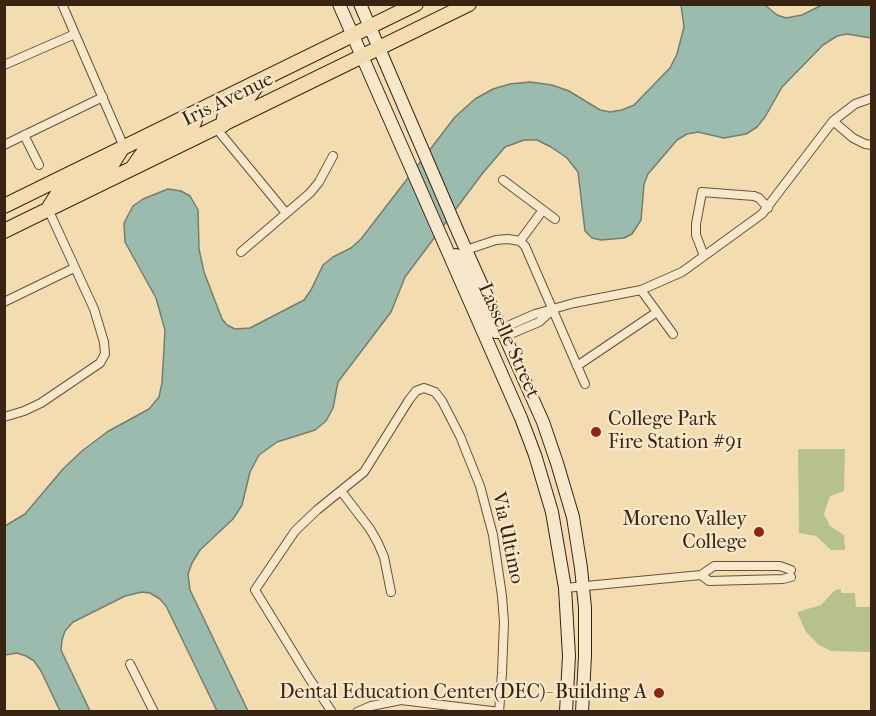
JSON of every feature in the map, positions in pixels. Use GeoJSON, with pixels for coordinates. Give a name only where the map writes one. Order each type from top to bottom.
{"type":"FeatureCollection","features":[{"type":"Feature","properties":{"kind":"main road","name":"Lasselle Street"},"geometry":{"type":"LineString","coordinates":[[339,4],[531,443],[548,494],[566,588],[569,656],[566,711]]}},
{"type":"Feature","properties":{"kind":"main road","name":"Lasselle Street"},"geometry":{"type":"LineString","coordinates":[[360,4],[543,422],[557,463],[573,517],[582,586],[585,656],[582,711]]}},
{"type":"Feature","properties":{"kind":"main road","name":"Iris Avenue"},"geometry":{"type":"LineString","coordinates":[[4,206],[416,4]]}},
{"type":"Feature","properties":{"kind":"main road","name":"Iris Avenue"},"geometry":{"type":"LineString","coordinates":[[4,231],[379,50],[469,4]]}},
{"type":"Feature","properties":{"kind":"main road"},"geometry":{"type":"LineString","coordinates":[[220,126],[225,112],[245,102],[262,80]]}},
{"type":"Feature","properties":{"kind":"main road"},"geometry":{"type":"LineString","coordinates":[[131,169],[145,150],[193,125],[195,120],[193,114]]}},
{"type":"Feature","properties":{"kind":"main road"},"geometry":{"type":"LineString","coordinates":[[48,209],[60,190],[111,166],[123,148]]}},
{"type":"Feature","properties":{"kind":"main road"},"geometry":{"type":"LineString","coordinates":[[445,247],[457,255],[491,329],[495,332],[502,332]]}},
{"type":"Feature","properties":{"kind":"street"},"geometry":{"type":"LineString","coordinates":[[62,4],[123,148]]}},
{"type":"Feature","properties":{"kind":"street"},"geometry":{"type":"LineString","coordinates":[[4,65],[75,34]]}},
{"type":"Feature","properties":{"kind":"street"},"geometry":{"type":"LineString","coordinates":[[4,145],[103,97]]}},
{"type":"Feature","properties":{"kind":"street"},"geometry":{"type":"LineString","coordinates":[[502,332],[510,325],[536,314],[574,303],[641,290],[682,272],[754,221],[768,208],[833,121],[855,104],[872,98]]}},
{"type":"Feature","properties":{"kind":"street"},"geometry":{"type":"LineString","coordinates":[[833,121],[853,138],[872,145]]}},
{"type":"Feature","properties":{"kind":"street"},"geometry":{"type":"LineString","coordinates":[[220,126],[285,213]]}},
{"type":"Feature","properties":{"kind":"street"},"geometry":{"type":"LineString","coordinates":[[24,135],[39,165]]}},
{"type":"Feature","properties":{"kind":"street"},"geometry":{"type":"LineString","coordinates":[[241,252],[310,193],[319,182],[333,156]]}},
{"type":"Feature","properties":{"kind":"street"},"geometry":{"type":"LineString","coordinates":[[503,180],[555,219]]}},
{"type":"Feature","properties":{"kind":"street"},"geometry":{"type":"LineString","coordinates":[[704,256],[696,235],[702,192],[754,196],[768,208]]}},
{"type":"Feature","properties":{"kind":"street"},"geometry":{"type":"LineString","coordinates":[[4,417],[40,403],[100,363],[105,354],[104,342],[94,309],[48,209]]}},
{"type":"Feature","properties":{"kind":"street"},"geometry":{"type":"LineString","coordinates":[[520,241],[543,210]]}},
{"type":"Feature","properties":{"kind":"street"},"geometry":{"type":"LineString","coordinates":[[466,250],[495,240],[508,239],[520,241],[525,246],[585,384]]}},
{"type":"Feature","properties":{"kind":"street"},"geometry":{"type":"LineString","coordinates":[[4,302],[74,267]]}},
{"type":"Feature","properties":{"kind":"street"},"geometry":{"type":"LineString","coordinates":[[641,290],[674,334]]}},
{"type":"Feature","properties":{"kind":"street"},"geometry":{"type":"LineString","coordinates":[[577,366],[657,312]]}},
{"type":"Feature","properties":{"kind":"street","name":"Via Ultimo"},"geometry":{"type":"LineString","coordinates":[[340,491],[364,472],[416,391],[424,388],[435,392],[442,401],[471,461],[489,515],[498,561],[503,605],[503,655],[499,711]]}},
{"type":"Feature","properties":{"kind":"street"},"geometry":{"type":"LineString","coordinates":[[332,711],[255,590],[295,531],[340,491],[370,529],[378,543],[384,557],[391,592]]}},
{"type":"Feature","properties":{"kind":"street"},"geometry":{"type":"LineString","coordinates":[[566,588],[701,575],[714,566],[780,566],[791,573],[783,579],[709,581],[701,575]]}},
{"type":"Feature","properties":{"kind":"street"},"geometry":{"type":"LineString","coordinates":[[130,664],[154,711]]}},
{"type":"Feature","properties":{"kind":"street"},"geometry":{"type":"LineString","coordinates":[[357,711],[401,700],[499,711]]}},
{"type":"Feature","properties":{"kind":"green space"},"geometry":{"type":"Polygon","coordinates":[[[798,449],[845,449],[844,491],[830,496],[824,514],[830,526],[844,535],[845,550],[831,550],[816,536],[799,533],[798,449]]]}},
{"type":"Feature","properties":{"kind":"green space"},"geometry":{"type":"Polygon","coordinates":[[[841,589],[841,593],[855,593],[856,607],[871,607],[871,652],[831,651],[819,645],[806,632],[797,612],[821,605],[835,590],[841,589]]]}},
{"type":"Feature","properties":{"kind":"shaded area"},"geometry":{"type":"Polygon","coordinates":[[[681,5],[765,5],[777,15],[786,18],[802,15],[822,5],[871,5],[871,38],[847,34],[837,36],[823,45],[782,87],[757,127],[746,134],[724,138],[698,132],[687,134],[677,140],[648,174],[644,184],[641,220],[632,234],[624,238],[601,240],[592,238],[585,231],[578,172],[567,158],[537,140],[524,140],[505,147],[405,277],[391,312],[338,382],[333,408],[326,421],[315,430],[277,442],[259,455],[250,472],[242,505],[233,519],[200,550],[192,563],[188,574],[190,590],[248,711],[217,711],[166,606],[150,593],[142,592],[125,596],[73,622],[65,631],[61,650],[90,711],[60,711],[34,661],[17,653],[5,655],[5,526],[25,514],[63,469],[82,451],[107,432],[149,409],[159,397],[165,330],[156,298],[125,242],[124,223],[133,206],[143,199],[168,189],[181,191],[190,196],[198,210],[199,249],[204,272],[222,319],[235,329],[250,328],[304,300],[323,265],[361,239],[455,117],[475,99],[493,89],[530,82],[552,85],[569,91],[600,110],[610,112],[634,105],[670,68],[677,54],[684,27],[681,5]]]}},
{"type":"Feature","properties":{"kind":"place","name":"College Park Fire Station #91"},"geometry":{"type":"Point","coordinates":[596,432]}},
{"type":"Feature","properties":{"kind":"place","name":"Moreno Valley College"},"geometry":{"type":"Point","coordinates":[759,532]}},
{"type":"Feature","properties":{"kind":"place","name":"Dental Education Center(DEC)- Building A"},"geometry":{"type":"Point","coordinates":[659,693]}}]}
